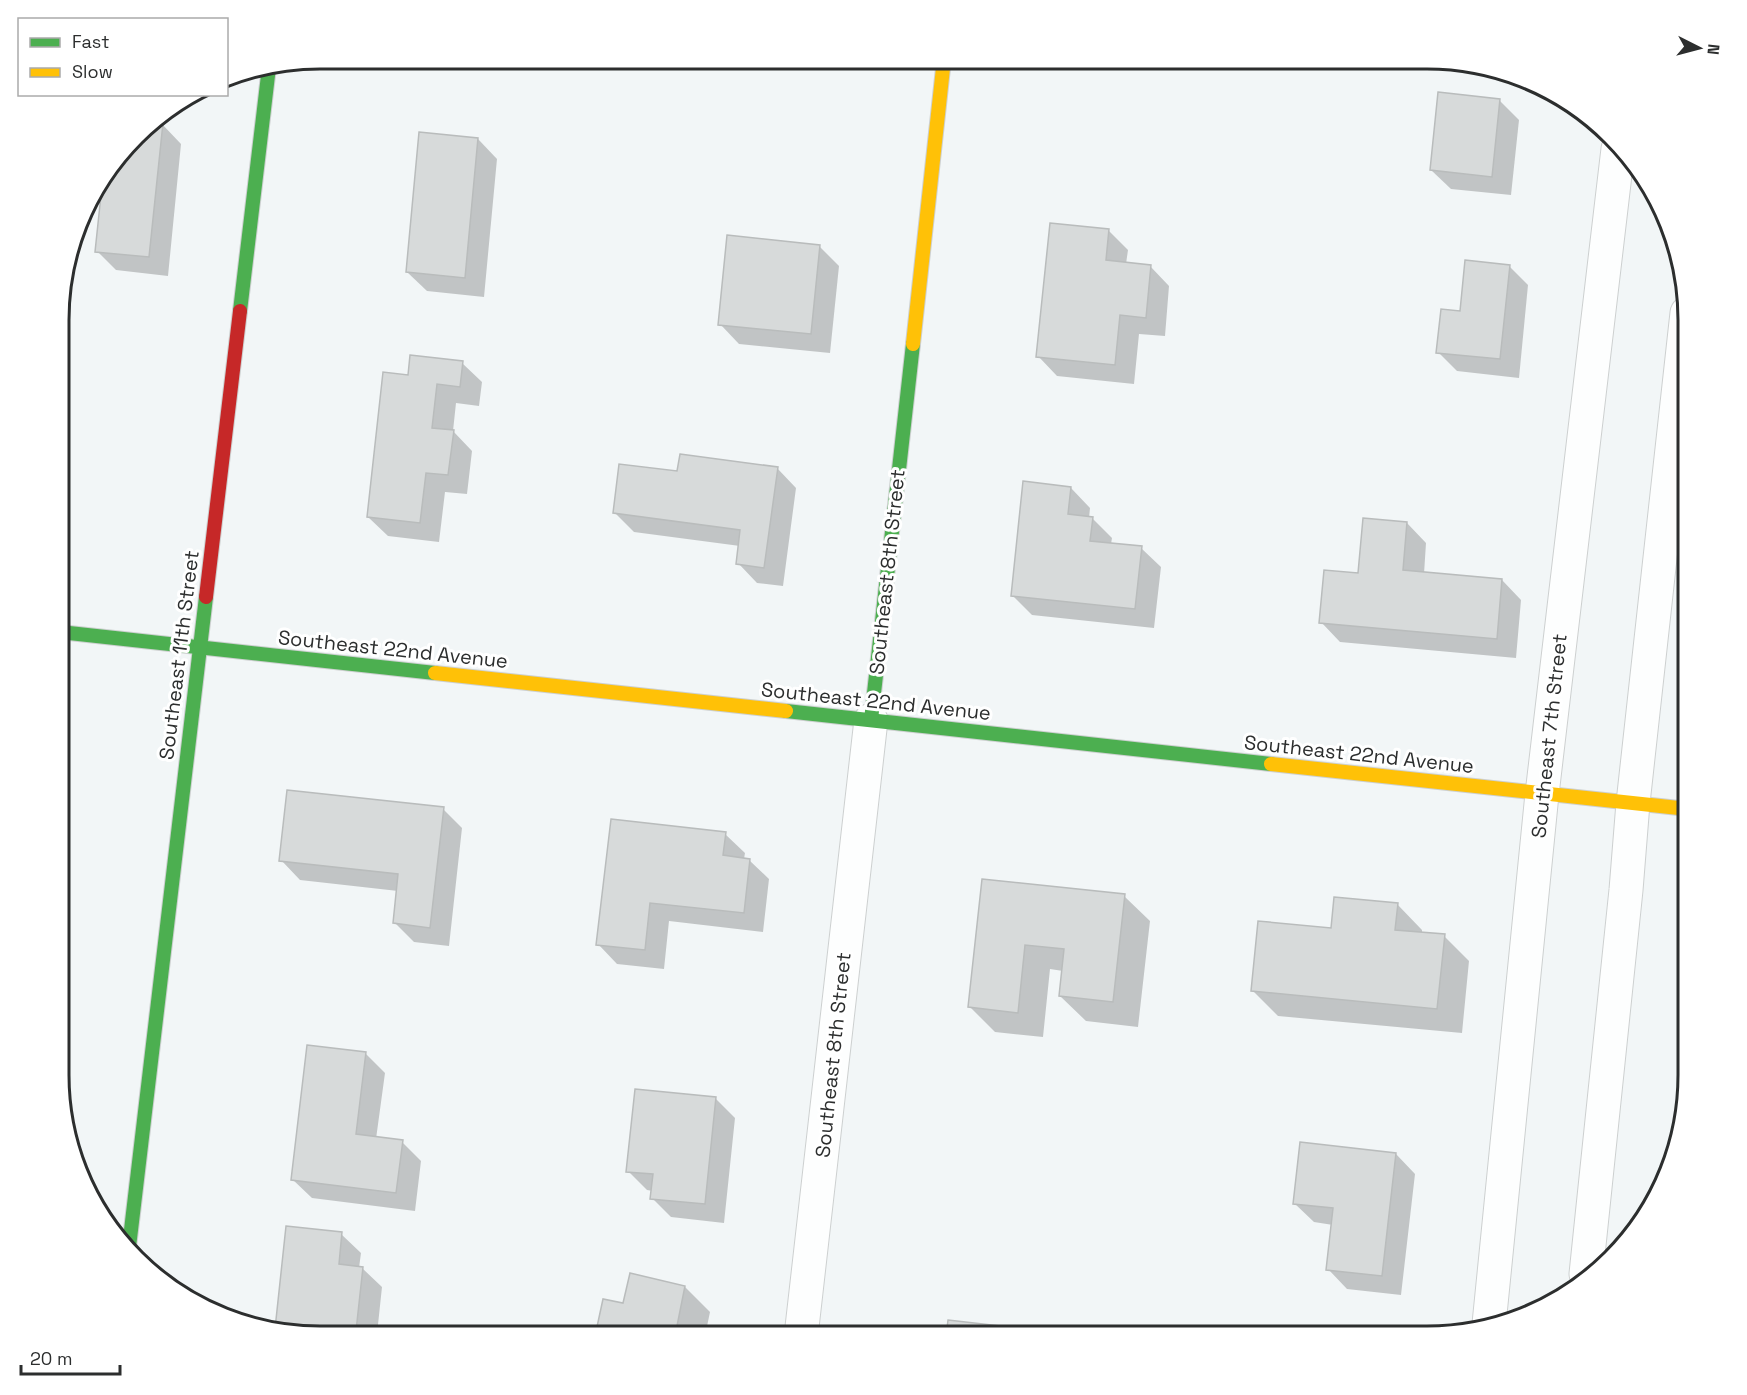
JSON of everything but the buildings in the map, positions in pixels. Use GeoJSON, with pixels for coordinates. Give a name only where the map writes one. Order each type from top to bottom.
{"type":"FeatureCollection","features":[{"type":"Feature","properties":{"kind":"street","name":"Southeast 8th Street"},"geometry":{"type":"LineString","coordinates":[[802,1326],[943,69]]}},
{"type":"Feature","properties":{"kind":"street","name":"Southeast 11th Street"},"geometry":{"type":"LineString","coordinates":[[130,1239],[268,75]]}},
{"type":"Feature","properties":{"kind":"street","name":"Southeast 7th Street"},"geometry":{"type":"LineString","coordinates":[[1491,1317],[1542,794],[1616,155]]}},
{"type":"Feature","properties":{"kind":"street"},"geometry":{"type":"LineString","coordinates":[[1587,1269],[1633,803],[1678,395]]}},
{"type":"Feature","properties":{"kind":"street","name":"Southeast 22nd Avenue"},"geometry":{"type":"LineString","coordinates":[[69,633],[1678,808]]}},
{"type":"Feature","properties":{"kind":"traffic: fast"},"geometry":{"type":"LineString","coordinates":[[240,311],[268,75]]}},
{"type":"Feature","properties":{"kind":"traffic: fast"},"geometry":{"type":"LineString","coordinates":[[871,720],[913,344]]}},
{"type":"Feature","properties":{"kind":"traffic: fast"},"geometry":{"type":"LineString","coordinates":[[130,1239],[206,597]]}},
{"type":"Feature","properties":{"kind":"traffic: fast"},"geometry":{"type":"LineString","coordinates":[[69,633],[435,673]]}},
{"type":"Feature","properties":{"kind":"traffic: fast"},"geometry":{"type":"LineString","coordinates":[[786,711],[1271,764]]}},
{"type":"Feature","properties":{"kind":"traffic: slow"},"geometry":{"type":"LineString","coordinates":[[913,344],[943,69]]}},
{"type":"Feature","properties":{"kind":"traffic: slow"},"geometry":{"type":"LineString","coordinates":[[435,673],[786,711]]}},
{"type":"Feature","properties":{"kind":"traffic: slow"},"geometry":{"type":"LineString","coordinates":[[1271,764],[1678,808]]}},
{"type":"Feature","properties":{"kind":"traffic: jam"},"geometry":{"type":"LineString","coordinates":[[206,597],[240,311]]}}]}
